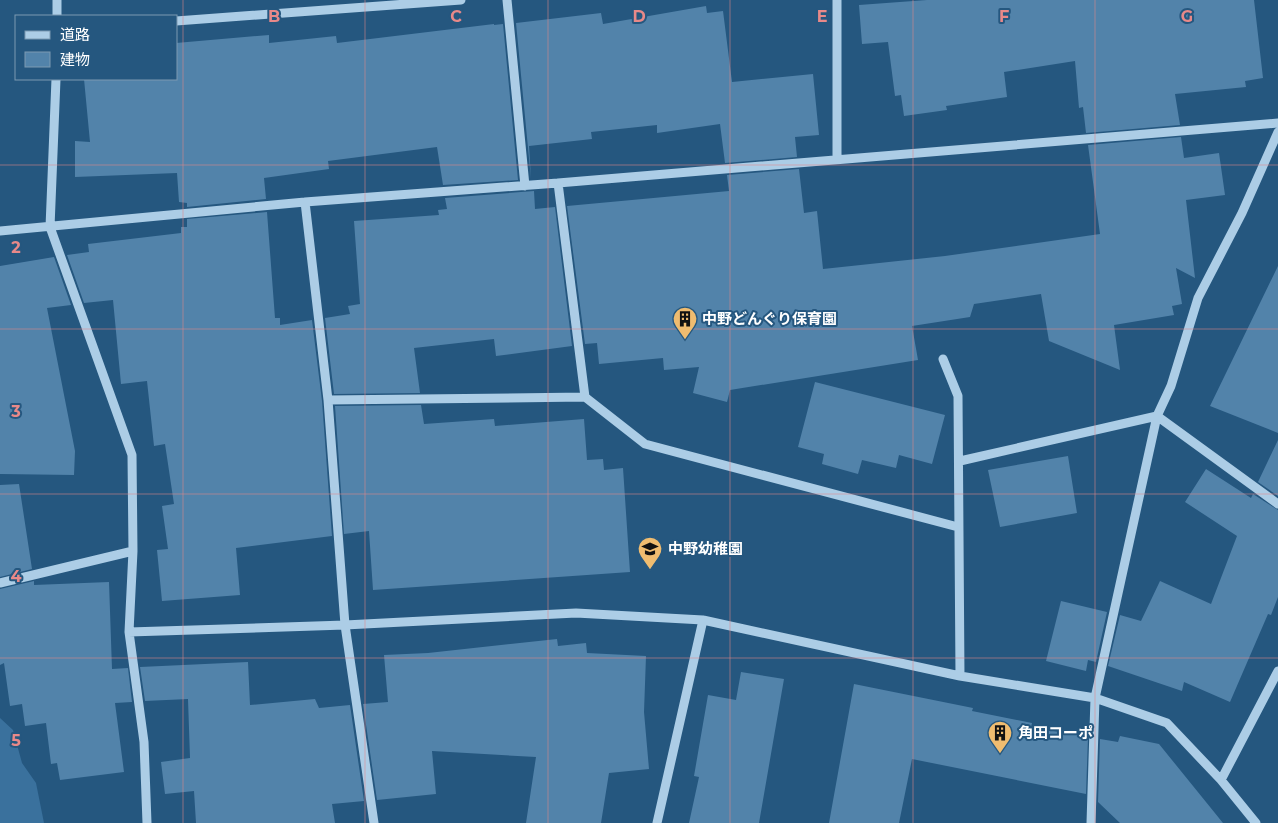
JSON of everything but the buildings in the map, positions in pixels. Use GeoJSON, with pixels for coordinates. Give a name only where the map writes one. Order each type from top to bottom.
{"type":"FeatureCollection","features":[{"type":"Feature","properties":{"kind":"street"},"geometry":{"type":"LineString","coordinates":[[57,0],[57,15]]}},
{"type":"Feature","properties":{"kind":"street"},"geometry":{"type":"LineString","coordinates":[[178,21],[461,0]]}},
{"type":"Feature","properties":{"kind":"street"},"geometry":{"type":"LineString","coordinates":[[508,0],[525,186]]}},
{"type":"Feature","properties":{"kind":"street"},"geometry":{"type":"LineString","coordinates":[[837,0],[837,160]]}},
{"type":"Feature","properties":{"kind":"street"},"geometry":{"type":"LineString","coordinates":[[56,80],[50,227],[132,455],[133,551],[130,632],[144,742],[147,823]]}},
{"type":"Feature","properties":{"kind":"street"},"geometry":{"type":"LineString","coordinates":[[0,231],[306,202],[525,186],[1278,123]]}},
{"type":"Feature","properties":{"kind":"street"},"geometry":{"type":"LineString","coordinates":[[1091,823],[1096,698],[1157,416],[1171,386],[1198,298],[1242,213],[1278,132]]}},
{"type":"Feature","properties":{"kind":"street"},"geometry":{"type":"LineString","coordinates":[[558,183],[585,397]]}},
{"type":"Feature","properties":{"kind":"street"},"geometry":{"type":"LineString","coordinates":[[306,202],[328,400],[345,625],[374,823]]}},
{"type":"Feature","properties":{"kind":"street"},"geometry":{"type":"LineString","coordinates":[[943,359],[958,396],[957,425],[960,461],[958,527],[960,676]]}},
{"type":"Feature","properties":{"kind":"street"},"geometry":{"type":"LineString","coordinates":[[328,400],[585,397],[645,444],[958,527]]}},
{"type":"Feature","properties":{"kind":"street"},"geometry":{"type":"LineString","coordinates":[[960,461],[1157,416],[1278,504]]}},
{"type":"Feature","properties":{"kind":"street"},"geometry":{"type":"LineString","coordinates":[[0,582],[133,551]]}},
{"type":"Feature","properties":{"kind":"street"},"geometry":{"type":"LineString","coordinates":[[130,632],[345,625],[576,613],[703,620],[960,676],[1096,698],[1167,723],[1221,780],[1256,823]]}},
{"type":"Feature","properties":{"kind":"street"},"geometry":{"type":"LineString","coordinates":[[657,823],[703,620]]}},
{"type":"Feature","properties":{"kind":"street"},"geometry":{"type":"LineString","coordinates":[[1221,780],[1278,671]]}},
{"type":"Feature","properties":{"kind":"shaded area"},"geometry":{"type":"Polygon","coordinates":[[[0,718],[13,730],[22,763],[36,783],[44,823],[0,823],[0,718]]]}},
{"type":"Feature","properties":{"kind":"place","name":"中野どんぐり保育園"},"geometry":{"type":"Point","coordinates":[685,340]}},
{"type":"Feature","properties":{"kind":"place","name":"中野幼稚園"},"geometry":{"type":"Point","coordinates":[650,570]}},
{"type":"Feature","properties":{"kind":"place","name":"角田コーポ"},"geometry":{"type":"Point","coordinates":[1000,754]}}]}
